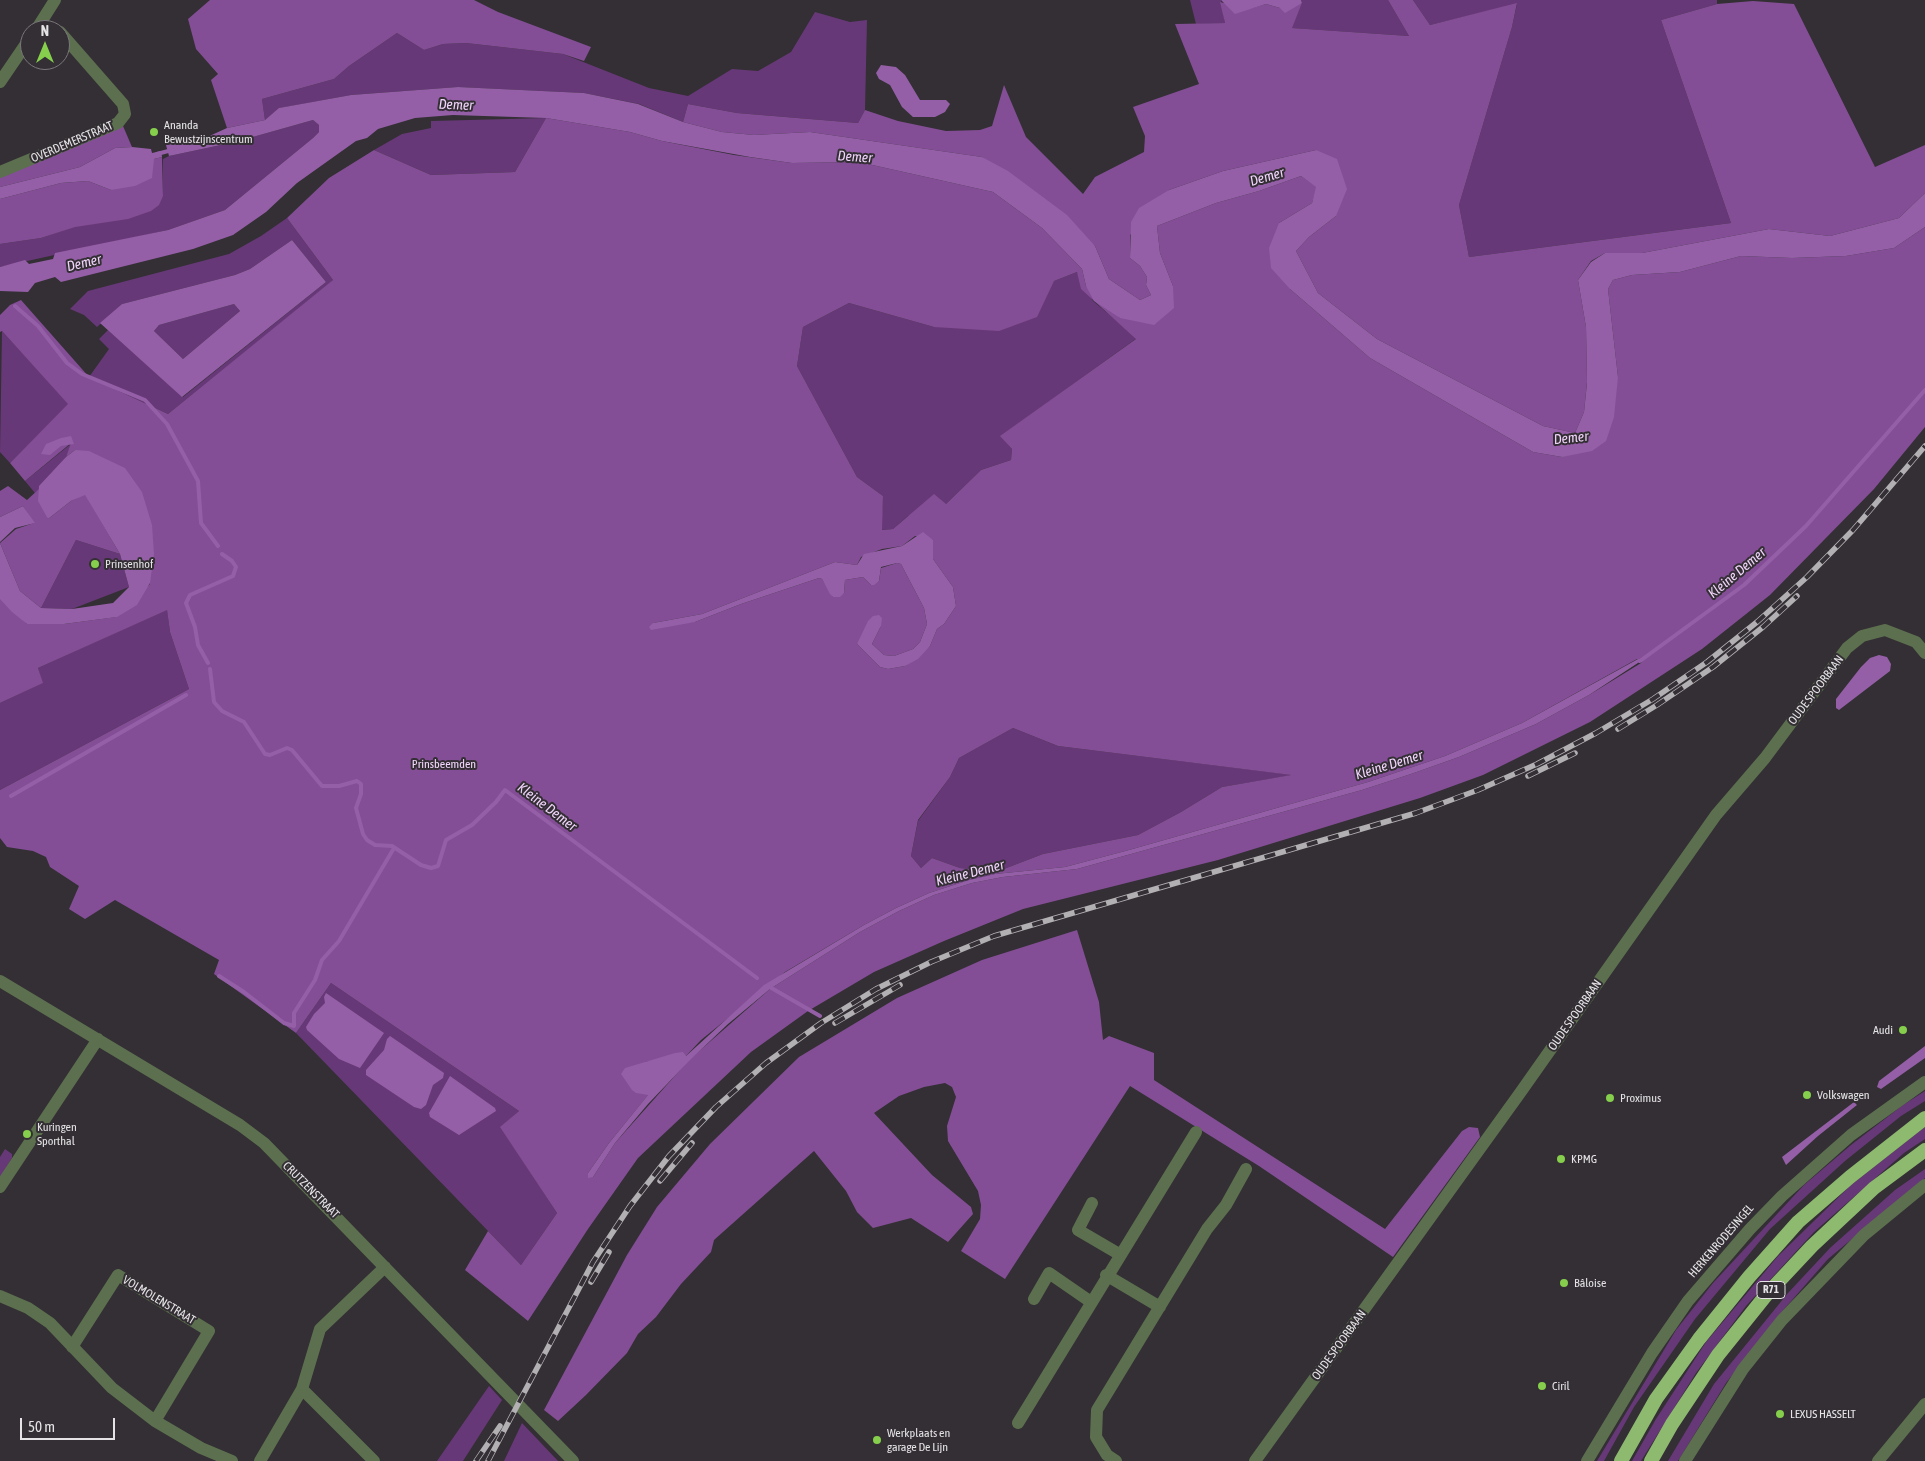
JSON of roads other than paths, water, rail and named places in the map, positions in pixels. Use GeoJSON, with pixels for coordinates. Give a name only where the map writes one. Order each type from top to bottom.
{"type":"FeatureCollection","features":[{"type":"Feature","properties":{"kind":"highway","name":"R71"},"geometry":{"type":"LineString","coordinates":[[1621,1461],[1656,1399],[1699,1339],[1749,1277],[1798,1222],[1850,1177],[1925,1118]]}},
{"type":"Feature","properties":{"kind":"highway","name":"R71"},"geometry":{"type":"LineString","coordinates":[[1651,1461],[1672,1424],[1718,1355],[1767,1294],[1812,1246],[1874,1188],[1925,1150]]}},
{"type":"Feature","properties":{"kind":"street"},"geometry":{"type":"LineString","coordinates":[[42,20],[55,0]]}},
{"type":"Feature","properties":{"kind":"street","name":"OVERDEMERSTRAAT"},"geometry":{"type":"LineString","coordinates":[[45,16],[49,20]]}},
{"type":"Feature","properties":{"kind":"street","name":"OVERDEMERSTRAAT"},"geometry":{"type":"LineString","coordinates":[[0,172],[118,123],[125,114],[124,104],[70,43]]}},
{"type":"Feature","properties":{"kind":"street"},"geometry":{"type":"LineString","coordinates":[[0,82],[20,53]]}},
{"type":"Feature","properties":{"kind":"street","name":"OUDE SPOORBAAN"},"geometry":{"type":"LineString","coordinates":[[1255,1461],[1525,1086],[1716,815],[1764,758],[1847,648],[1862,636],[1885,630],[1916,642],[1925,653]]}},
{"type":"Feature","properties":{"kind":"street","name":"CRUTZENSTRAAT"},"geometry":{"type":"LineString","coordinates":[[0,982],[240,1125],[264,1143],[573,1461]]}},
{"type":"Feature","properties":{"kind":"street"},"geometry":{"type":"LineString","coordinates":[[0,1187],[98,1039]]}},
{"type":"Feature","properties":{"kind":"street","name":"HERKENRODESINGEL"},"geometry":{"type":"LineString","coordinates":[[1588,1461],[1652,1353],[1688,1301],[1750,1229],[1782,1196],[1851,1135],[1925,1082]]}},
{"type":"Feature","properties":{"kind":"street"},"geometry":{"type":"LineString","coordinates":[[1018,1423],[1106,1275],[1196,1132]]}},
{"type":"Feature","properties":{"kind":"street"},"geometry":{"type":"LineString","coordinates":[[1116,1461],[1107,1456],[1096,1436],[1097,1410],[1207,1229],[1226,1205],[1246,1169]]}},
{"type":"Feature","properties":{"kind":"street"},"geometry":{"type":"LineString","coordinates":[[1685,1461],[1743,1369],[1782,1320],[1864,1236],[1925,1185]]}},
{"type":"Feature","properties":{"kind":"street"},"geometry":{"type":"LineString","coordinates":[[1092,1203],[1078,1230],[1119,1254]]}},
{"type":"Feature","properties":{"kind":"street"},"geometry":{"type":"LineString","coordinates":[[260,1461],[302,1389],[320,1329],[385,1267]]}},
{"type":"Feature","properties":{"kind":"street"},"geometry":{"type":"LineString","coordinates":[[1034,1299],[1049,1273],[1091,1302]]}},
{"type":"Feature","properties":{"kind":"street","name":"VOLMOLENSTRAAT"},"geometry":{"type":"LineString","coordinates":[[72,1347],[118,1275],[209,1330],[155,1421]]}},
{"type":"Feature","properties":{"kind":"street"},"geometry":{"type":"LineString","coordinates":[[1106,1275],[1160,1307]]}},
{"type":"Feature","properties":{"kind":"street"},"geometry":{"type":"LineString","coordinates":[[0,1296],[28,1308],[50,1323],[112,1388],[155,1421],[201,1448],[232,1461]]}},
{"type":"Feature","properties":{"kind":"street"},"geometry":{"type":"LineString","coordinates":[[302,1389],[374,1461]]}},
{"type":"Feature","properties":{"kind":"street"},"geometry":{"type":"LineString","coordinates":[[1878,1461],[1925,1404]]}},
{"type":"Feature","properties":{"kind":"water"},"geometry":{"type":"Polygon","coordinates":[[[1221,0],[1301,0],[1302,3],[1285,13],[1280,8],[1266,4],[1235,14],[1221,0]]]}},
{"type":"Feature","properties":{"kind":"water"},"geometry":{"type":"Polygon","coordinates":[[[881,65],[896,67],[905,75],[920,100],[946,100],[950,104],[945,112],[935,117],[913,117],[902,107],[890,85],[879,79],[876,73],[881,65]]]}},
{"type":"Feature","properties":{"kind":"water"},"geometry":{"type":"Polygon","coordinates":[[[458,87],[584,93],[638,104],[683,122],[722,132],[754,135],[810,132],[982,157],[1008,171],[1067,215],[1095,246],[1109,279],[1140,300],[1151,295],[1146,285],[1147,277],[1140,266],[1130,258],[1131,222],[1139,208],[1169,190],[1223,171],[1316,150],[1337,159],[1347,189],[1336,216],[1309,237],[1296,251],[1318,293],[1377,339],[1543,426],[1575,433],[1584,412],[1587,383],[1586,327],[1578,280],[1591,262],[1605,253],[1642,253],[1769,229],[1830,236],[1899,218],[1925,193],[1925,227],[1894,248],[1846,256],[1792,258],[1741,256],[1680,272],[1632,275],[1613,280],[1608,289],[1618,377],[1614,417],[1606,441],[1592,451],[1562,457],[1533,452],[1370,358],[1290,289],[1271,268],[1269,248],[1279,223],[1312,203],[1316,187],[1301,176],[1259,191],[1216,203],[1157,226],[1160,253],[1173,286],[1174,308],[1154,325],[1120,318],[1094,301],[1086,286],[1082,269],[1042,228],[993,192],[859,162],[792,163],[662,141],[630,132],[546,118],[453,115],[415,118],[378,129],[367,138],[356,141],[297,183],[266,212],[233,235],[193,249],[61,282],[55,277],[35,283],[28,292],[0,291],[0,267],[25,260],[29,264],[53,259],[55,253],[168,230],[225,210],[313,138],[319,132],[319,125],[313,120],[235,142],[169,156],[166,145],[205,138],[227,128],[265,120],[279,108],[351,95],[458,87]]]}},
{"type":"Feature","properties":{"kind":"water"},"geometry":{"type":"Polygon","coordinates":[[[115,148],[151,149],[152,153],[161,151],[162,157],[154,159],[152,178],[135,186],[111,190],[88,181],[61,183],[0,199],[0,187],[80,167],[115,148]]]}},
{"type":"Feature","properties":{"kind":"water"},"geometry":{"type":"Polygon","coordinates":[[[292,240],[326,282],[182,397],[100,323],[122,304],[235,275],[250,269],[292,240]],[[234,304],[159,325],[154,331],[183,359],[240,311],[234,304]]]}},
{"type":"Feature","properties":{"kind":"water"},"geometry":{"type":"Polygon","coordinates":[[[71,436],[74,444],[61,446],[50,455],[41,454],[46,444],[71,436]]]}},
{"type":"Feature","properties":{"kind":"water"},"geometry":{"type":"Polygon","coordinates":[[[75,450],[89,451],[125,468],[142,492],[152,525],[154,554],[150,583],[137,605],[117,617],[64,624],[27,624],[0,599],[0,543],[20,591],[41,608],[72,609],[113,603],[129,587],[120,554],[85,495],[71,501],[48,519],[38,501],[39,486],[75,450]]]}},
{"type":"Feature","properties":{"kind":"water"},"geometry":{"type":"Polygon","coordinates":[[[23,506],[35,523],[15,528],[0,542],[0,517],[23,506]]]}},
{"type":"Feature","properties":{"kind":"water"},"geometry":{"type":"Polygon","coordinates":[[[923,532],[933,540],[933,559],[953,587],[956,606],[944,624],[937,629],[930,646],[918,659],[905,666],[888,669],[880,667],[857,644],[868,621],[873,616],[879,615],[882,618],[881,626],[872,644],[884,655],[894,656],[913,649],[920,642],[927,624],[924,608],[901,564],[897,563],[881,567],[879,581],[874,585],[871,585],[863,577],[845,580],[844,593],[840,597],[833,597],[822,579],[819,578],[741,604],[695,622],[651,630],[649,627],[653,623],[702,614],[835,562],[857,565],[864,554],[902,546],[923,532]]]}},
{"type":"Feature","properties":{"kind":"water"},"geometry":{"type":"Polygon","coordinates":[[[1879,655],[1887,657],[1891,664],[1890,671],[1839,710],[1836,708],[1836,699],[1861,667],[1870,658],[1879,655]]]}},
{"type":"Feature","properties":{"kind":"water"},"geometry":{"type":"Polygon","coordinates":[[[1638,659],[1644,659],[1589,695],[1536,724],[1459,757],[1411,774],[1362,790],[1077,869],[1003,877],[972,883],[934,895],[899,911],[860,932],[770,989],[728,1024],[648,1104],[615,1143],[593,1177],[588,1178],[588,1173],[609,1143],[648,1095],[636,1093],[632,1090],[621,1074],[625,1068],[675,1053],[683,1052],[686,1056],[764,985],[896,908],[929,893],[969,880],[995,874],[1065,867],[1368,782],[1445,756],[1522,723],[1638,659]]]}},
{"type":"Feature","properties":{"kind":"water"},"geometry":{"type":"Polygon","coordinates":[[[326,993],[384,1033],[360,1068],[339,1059],[307,1030],[306,1027],[314,1014],[325,1003],[324,997],[326,993]]]}},
{"type":"Feature","properties":{"kind":"water"},"geometry":{"type":"Polygon","coordinates":[[[390,1036],[444,1073],[443,1078],[433,1085],[426,1105],[421,1109],[414,1107],[366,1075],[366,1070],[384,1050],[387,1039],[390,1036]]]}},
{"type":"Feature","properties":{"kind":"water"},"geometry":{"type":"Polygon","coordinates":[[[1925,1046],[1925,1058],[1881,1089],[1877,1087],[1879,1081],[1925,1046]]]}},
{"type":"Feature","properties":{"kind":"water"},"geometry":{"type":"Polygon","coordinates":[[[450,1076],[495,1108],[496,1111],[459,1135],[430,1117],[429,1113],[450,1076]]]}},
{"type":"Feature","properties":{"kind":"water"},"geometry":{"type":"Polygon","coordinates":[[[1854,1102],[1857,1105],[1786,1165],[1782,1157],[1854,1102]]]}},
{"type":"Feature","properties":{"kind":"waterway","name":"Demer"},"geometry":{"type":"LineString","coordinates":[[157,154],[172,150]]}},
{"type":"Feature","properties":{"kind":"waterway","name":"Kleine Demer"},"geometry":{"type":"LineString","coordinates":[[15,306],[38,326],[67,363],[82,374],[145,400],[167,424],[198,481],[201,523],[218,546]]}},
{"type":"Feature","properties":{"kind":"waterway","name":"Kleine Demer"},"geometry":{"type":"LineString","coordinates":[[1640,661],[1744,585],[1806,526],[1925,390]]}},
{"type":"Feature","properties":{"kind":"waterway","name":"Kleine Demer"},"geometry":{"type":"LineString","coordinates":[[208,663],[198,645],[195,627],[186,603],[190,595],[233,576],[236,567],[232,561],[222,554]]}},
{"type":"Feature","properties":{"kind":"waterway","name":"Kleine Demer"},"geometry":{"type":"LineString","coordinates":[[210,669],[214,702],[222,711],[244,722],[265,754],[270,755],[287,748],[292,750],[322,786],[339,786],[357,781],[361,784],[361,794],[356,808],[363,834],[367,840],[375,845],[392,846],[421,865],[431,868],[438,866],[446,840],[472,825],[496,802],[505,790],[757,978]]}},
{"type":"Feature","properties":{"kind":"waterway"},"geometry":{"type":"LineString","coordinates":[[11,796],[186,695]]}},
{"type":"Feature","properties":{"kind":"waterway"},"geometry":{"type":"LineString","coordinates":[[219,976],[244,992],[284,1023],[294,1026],[294,1013],[315,980],[322,960],[339,941],[394,848]]}},
{"type":"Feature","properties":{"kind":"waterway"},"geometry":{"type":"LineString","coordinates":[[768,986],[820,1016]]}},
{"type":"Feature","properties":{"kind":"railway"},"geometry":{"type":"LineString","coordinates":[[488,1461],[593,1262],[630,1206],[669,1156],[716,1107],[766,1063],[821,1023],[876,989],[931,962],[994,936],[1416,813],[1478,790],[1537,764],[1596,733],[1653,699],[1707,662],[1757,622],[1807,577],[1853,530],[1925,446]]}},
{"type":"Feature","properties":{"kind":"railway"},"geometry":{"type":"LineString","coordinates":[[1618,729],[1713,667],[1763,627],[1797,596]]}},
{"type":"Feature","properties":{"kind":"railway"},"geometry":{"type":"LineString","coordinates":[[1528,776],[1575,753]]}},
{"type":"Feature","properties":{"kind":"railway"},"geometry":{"type":"LineString","coordinates":[[835,1023],[900,985]]}},
{"type":"Feature","properties":{"kind":"railway"},"geometry":{"type":"LineString","coordinates":[[660,1181],[692,1143]]}},
{"type":"Feature","properties":{"kind":"railway"},"geometry":{"type":"LineString","coordinates":[[591,1282],[609,1252]]}},
{"type":"Feature","properties":{"kind":"railway"},"geometry":{"type":"LineString","coordinates":[[476,1461],[500,1426]]}},
{"type":"Feature","properties":{"kind":"place","name":"Ananda Bewustzijnscentrum"},"geometry":{"type":"Point","coordinates":[154,132]}},
{"type":"Feature","properties":{"kind":"place","name":"Prinsenhof"},"geometry":{"type":"Point","coordinates":[95,564]}},
{"type":"Feature","properties":{"kind":"place","name":"Audi"},"geometry":{"type":"Point","coordinates":[1903,1030]}},
{"type":"Feature","properties":{"kind":"place","name":"Volkswagen"},"geometry":{"type":"Point","coordinates":[1807,1095]}},
{"type":"Feature","properties":{"kind":"place","name":"Proximus"},"geometry":{"type":"Point","coordinates":[1610,1098]}},
{"type":"Feature","properties":{"kind":"place","name":"Kuringen Sporthal"},"geometry":{"type":"Point","coordinates":[27,1134]}},
{"type":"Feature","properties":{"kind":"place","name":"KPMG"},"geometry":{"type":"Point","coordinates":[1561,1159]}},
{"type":"Feature","properties":{"kind":"place","name":"Bâloise"},"geometry":{"type":"Point","coordinates":[1564,1283]}},
{"type":"Feature","properties":{"kind":"place","name":"Ciril"},"geometry":{"type":"Point","coordinates":[1542,1386]}},
{"type":"Feature","properties":{"kind":"place","name":"LEXUS HASSELT"},"geometry":{"type":"Point","coordinates":[1780,1414]}},
{"type":"Feature","properties":{"kind":"place","name":"Werkplaats en garage De Lijn"},"geometry":{"type":"Point","coordinates":[877,1440]}},
{"type":"Feature","properties":{"kind":"park label","name":"Prinsbeemden"},"geometry":{"type":"Point","coordinates":[444,764]}}]}
